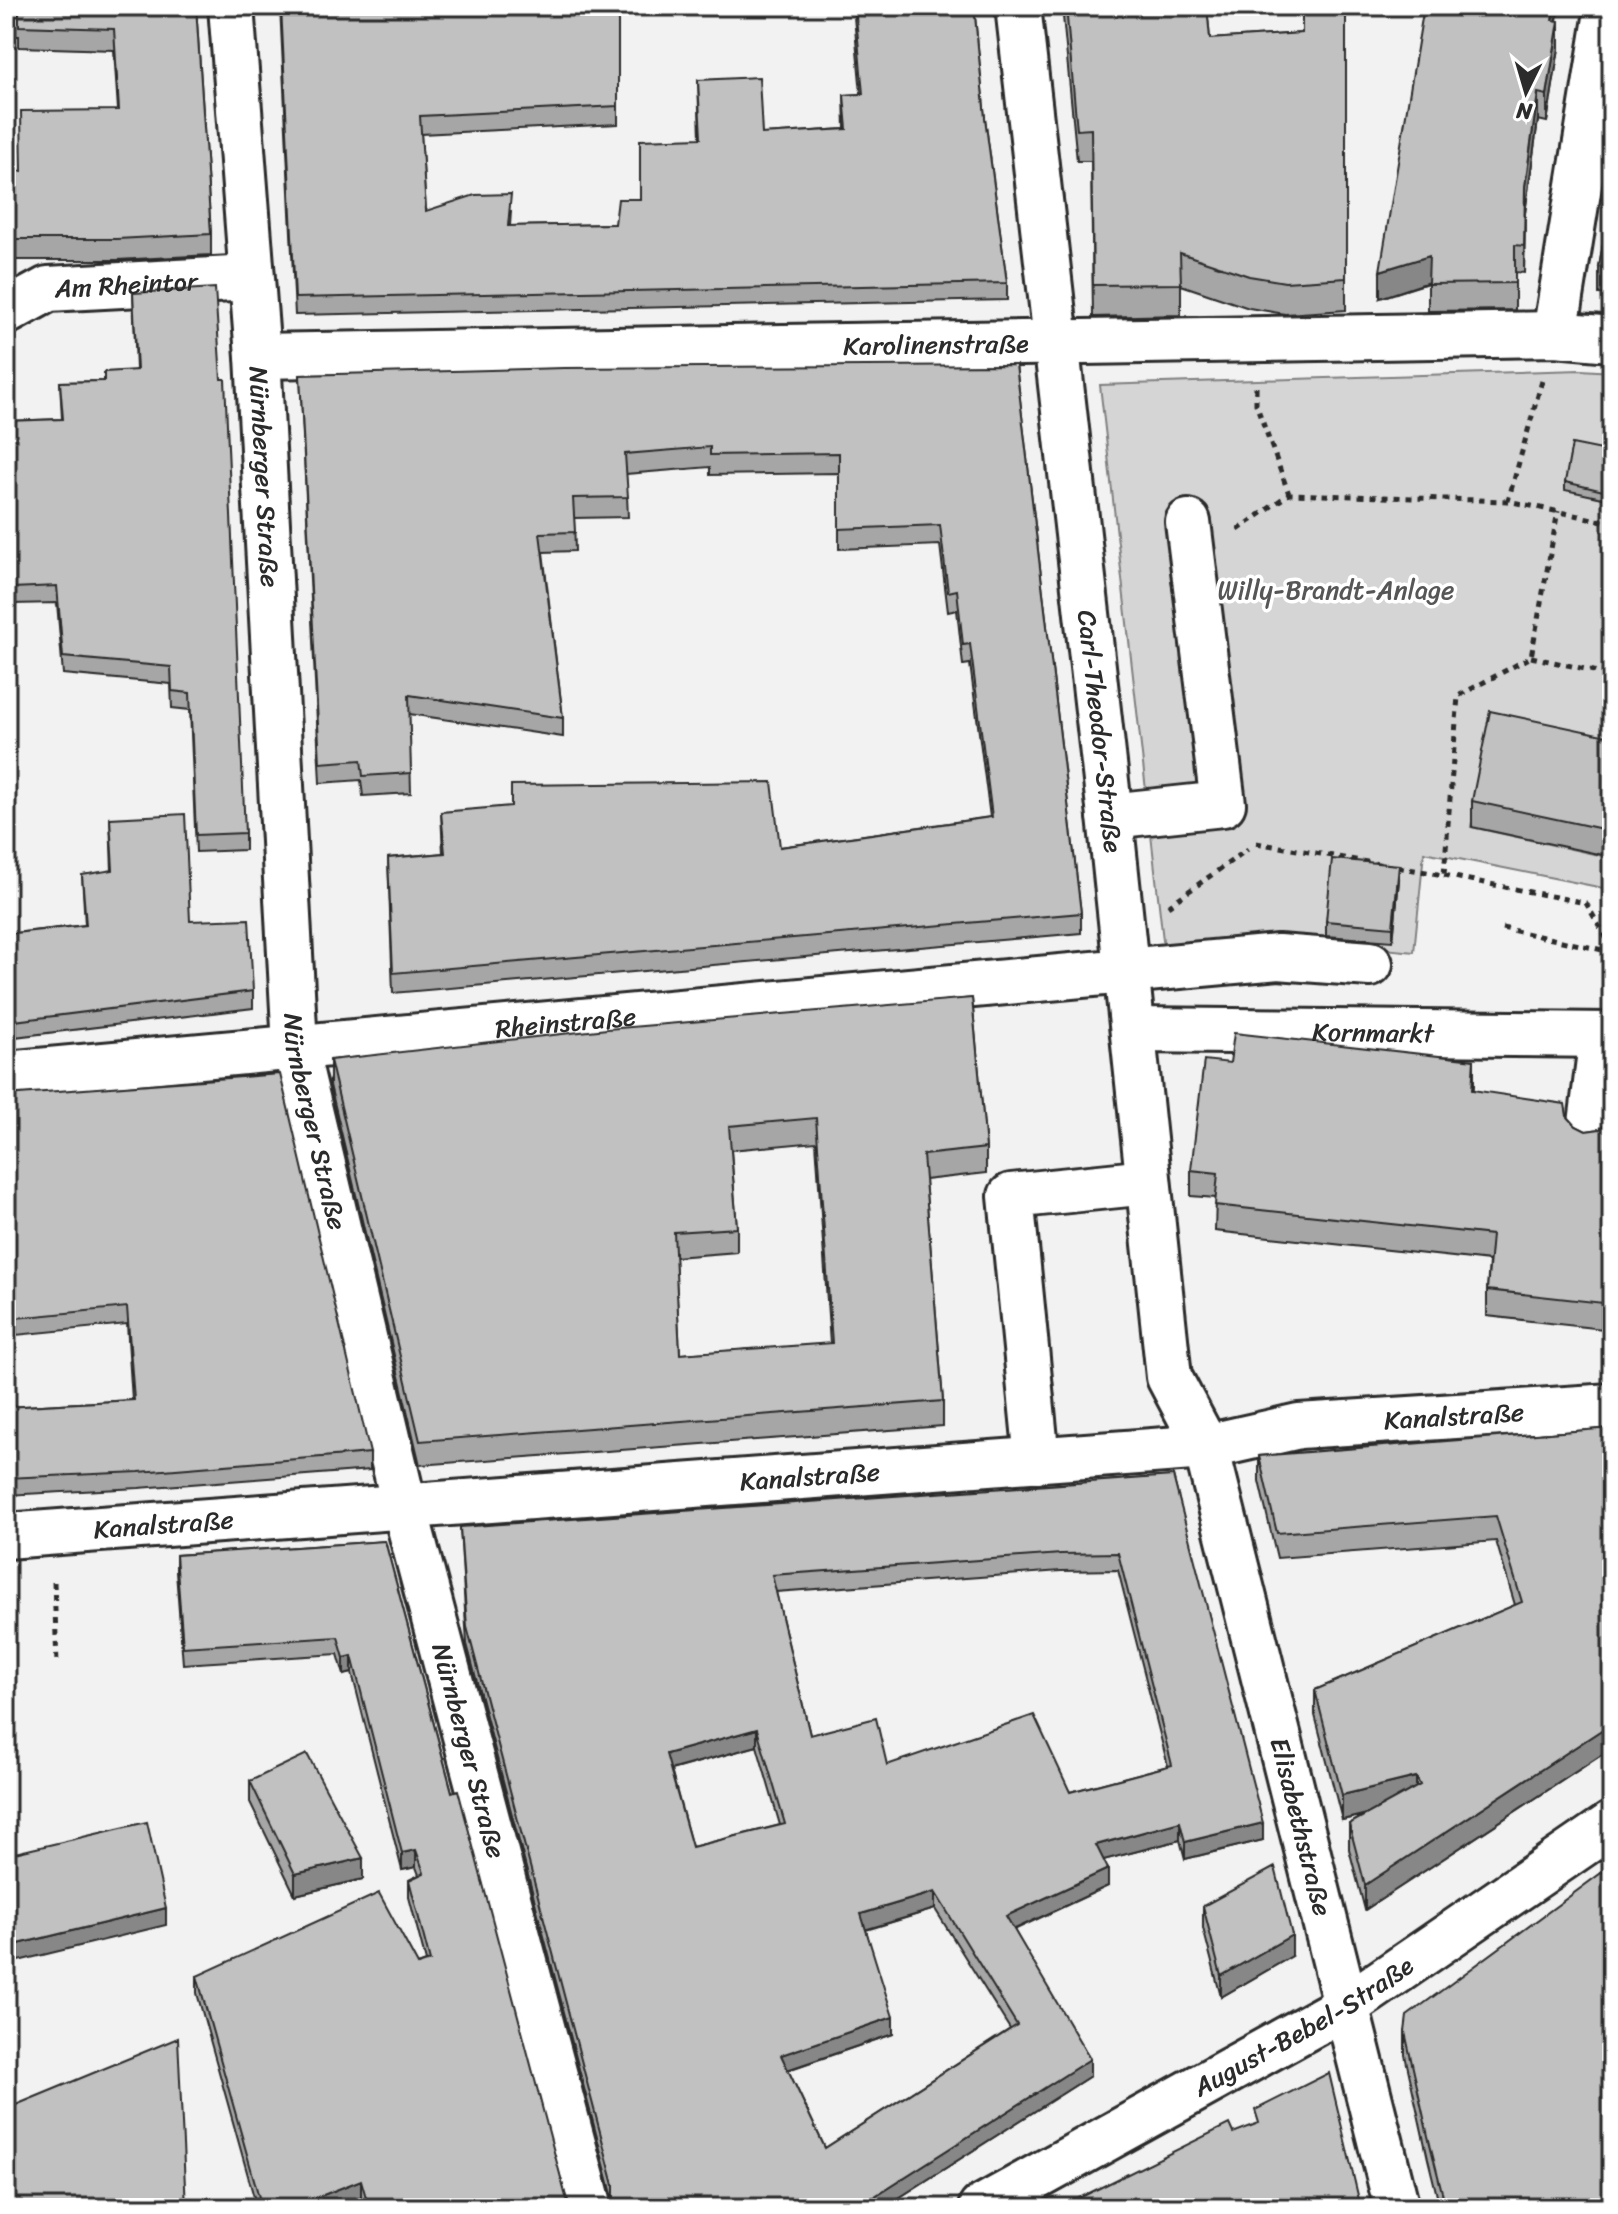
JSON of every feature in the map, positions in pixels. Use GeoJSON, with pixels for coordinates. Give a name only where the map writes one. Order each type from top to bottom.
{"type":"FeatureCollection","features":[{"type":"Feature","properties":{"kind":"street","name":"Nürnberger Straße"},"geometry":{"type":"LineString","coordinates":[[231,6],[258,356],[295,1047],[405,1509],[590,2208]]}},
{"type":"Feature","properties":{"kind":"street","name":"Carl-Theodor-Straße"},"geometry":{"type":"LineString","coordinates":[[1018,6],[1110,816],[1169,1377],[1206,1447]]}},
{"type":"Feature","properties":{"kind":"street"},"geometry":{"type":"LineString","coordinates":[[1555,334],[1608,6]]}},
{"type":"Feature","properties":{"kind":"street","name":"Am Rheintor"},"geometry":{"type":"LineString","coordinates":[[6,312],[48,289],[251,278]]}},
{"type":"Feature","properties":{"kind":"street","name":"Karolinenstraße"},"geometry":{"type":"LineString","coordinates":[[258,356],[1555,334],[1612,339]]}},
{"type":"Feature","properties":{"kind":"street"},"geometry":{"type":"LineString","coordinates":[[1110,816],[1223,804],[1188,522]]}},
{"type":"Feature","properties":{"kind":"street","name":"Rheinstraße"},"geometry":{"type":"LineString","coordinates":[[6,1074],[295,1047],[1125,955],[1278,957],[1370,964]]}},
{"type":"Feature","properties":{"kind":"street","name":"Kornmarkt"},"geometry":{"type":"LineString","coordinates":[[1133,1030],[1607,1035]]}},
{"type":"Feature","properties":{"kind":"street"},"geometry":{"type":"LineString","coordinates":[[1590,1132],[1607,1035]]}},
{"type":"Feature","properties":{"kind":"street"},"geometry":{"type":"LineString","coordinates":[[1037,1460],[1011,1196],[1148,1182]]}},
{"type":"Feature","properties":{"kind":"street","name":"Kanalstraße"},"geometry":{"type":"LineString","coordinates":[[6,1536],[405,1509],[1206,1447],[1299,1426],[1612,1406]]}},
{"type":"Feature","properties":{"kind":"street","name":"Elisabethstraße"},"geometry":{"type":"LineString","coordinates":[[1206,1447],[1397,2208]]}},
{"type":"Feature","properties":{"kind":"street","name":"August-Bebel-Straße"},"geometry":{"type":"LineString","coordinates":[[981,2208],[1348,2005],[1612,1824]]}},
{"type":"Feature","properties":{"kind":"path"},"geometry":{"type":"LineString","coordinates":[[1508,501],[1555,334]]}},
{"type":"Feature","properties":{"kind":"path"},"geometry":{"type":"LineString","coordinates":[[1256,338],[1256,404],[1289,494]]}},
{"type":"Feature","properties":{"kind":"path"},"geometry":{"type":"LineString","coordinates":[[1230,535],[1289,494],[1508,501],[1612,523]]}},
{"type":"Feature","properties":{"kind":"path"},"geometry":{"type":"LineString","coordinates":[[1531,657],[1558,511]]}},
{"type":"Feature","properties":{"kind":"path"},"geometry":{"type":"LineString","coordinates":[[1444,875],[1458,696],[1531,657],[1612,675]]}},
{"type":"Feature","properties":{"kind":"path"},"geometry":{"type":"LineString","coordinates":[[1125,955],[1259,842],[1586,903],[1612,950]]}},
{"type":"Feature","properties":{"kind":"path"},"geometry":{"type":"LineString","coordinates":[[1502,928],[1612,950]]}},
{"type":"Feature","properties":{"kind":"path"},"geometry":{"type":"LineString","coordinates":[[57,1664],[58,1616]]}},
{"type":"Feature","properties":{"kind":"green space","name":"Willy-Brandt-Anlage"},"geometry":{"type":"Polygon","coordinates":[[[1581,370],[1612,372],[1612,761],[1488,735],[1471,827],[1612,858],[1612,899],[1603,888],[1424,852],[1414,952],[1275,938],[1164,949],[1100,385],[1581,370]]]}},
{"type":"Feature","properties":{"kind":"building"},"geometry":{"type":"Polygon","coordinates":[[[6,6],[196,6],[211,234],[117,239],[6,239],[6,172],[22,171],[21,111],[119,110],[114,29],[19,26],[19,14],[6,14],[6,6]]]}},
{"type":"Feature","properties":{"kind":"building"},"geometry":{"type":"Polygon","coordinates":[[[281,6],[618,6],[618,106],[420,116],[426,211],[475,195],[511,194],[508,226],[615,224],[618,199],[640,199],[640,140],[701,138],[698,80],[759,77],[762,134],[847,129],[844,95],[863,94],[855,6],[974,6],[1007,283],[295,298],[281,6]]]}},
{"type":"Feature","properties":{"kind":"building"},"geometry":{"type":"Polygon","coordinates":[[[1066,6],[1207,6],[1210,39],[1302,33],[1302,15],[1346,13],[1346,278],[1285,282],[1249,276],[1180,253],[1181,284],[1093,285],[1091,129],[1077,130],[1066,6]]]}},
{"type":"Feature","properties":{"kind":"building"},"geometry":{"type":"Polygon","coordinates":[[[1424,6],[1555,6],[1552,20],[1559,21],[1547,95],[1538,93],[1525,186],[1524,246],[1515,245],[1515,283],[1428,284],[1429,256],[1380,271],[1424,6]]]}},
{"type":"Feature","properties":{"kind":"building"},"geometry":{"type":"Polygon","coordinates":[[[1612,193],[1612,268],[1599,267],[1612,193]]]}},
{"type":"Feature","properties":{"kind":"building"},"geometry":{"type":"Polygon","coordinates":[[[215,288],[221,379],[225,379],[245,833],[196,835],[190,693],[172,691],[171,667],[63,657],[57,586],[12,588],[9,653],[6,652],[6,421],[63,419],[60,382],[104,381],[104,372],[137,370],[133,293],[215,288]]]}},
{"type":"Feature","properties":{"kind":"building"},"geometry":{"type":"Polygon","coordinates":[[[1016,365],[1081,913],[393,973],[388,858],[445,853],[441,812],[511,806],[511,785],[772,782],[780,847],[992,817],[970,644],[963,645],[957,590],[948,592],[940,525],[839,529],[839,453],[710,455],[710,447],[625,454],[628,497],[573,498],[575,532],[540,533],[563,718],[409,695],[411,773],[363,776],[361,760],[320,763],[300,375],[564,368],[1016,365]]]}},
{"type":"Feature","properties":{"kind":"building"},"geometry":{"type":"Polygon","coordinates":[[[1572,444],[1612,452],[1612,493],[1565,482],[1572,444]]]}},
{"type":"Feature","properties":{"kind":"building"},"geometry":{"type":"Polygon","coordinates":[[[1490,711],[1612,737],[1612,831],[1472,801],[1490,711]]]}},
{"type":"Feature","properties":{"kind":"building"},"geometry":{"type":"Polygon","coordinates":[[[185,814],[190,921],[249,919],[253,991],[6,1022],[6,934],[86,925],[82,875],[113,870],[110,818],[185,814]]]}},
{"type":"Feature","properties":{"kind":"building"},"geometry":{"type":"Polygon","coordinates":[[[1332,859],[1399,865],[1393,927],[1326,921],[1332,859]]]}},
{"type":"Feature","properties":{"kind":"building"},"geometry":{"type":"Polygon","coordinates":[[[972,998],[986,1148],[923,1155],[943,1401],[420,1441],[330,1060],[607,1029],[972,998]],[[816,1118],[729,1126],[737,1228],[674,1232],[680,1354],[832,1343],[816,1118]]]}},
{"type":"Feature","properties":{"kind":"building"},"geometry":{"type":"Polygon","coordinates":[[[1234,1033],[1474,1060],[1472,1090],[1565,1104],[1567,1116],[1586,1131],[1600,1129],[1612,1116],[1612,1304],[1487,1290],[1492,1235],[1215,1205],[1218,1173],[1191,1170],[1204,1060],[1230,1063],[1234,1033]]]}},
{"type":"Feature","properties":{"kind":"building"},"geometry":{"type":"Polygon","coordinates":[[[280,1074],[370,1453],[139,1472],[6,1478],[6,1407],[134,1400],[127,1307],[6,1319],[6,1095],[280,1074]]]}},
{"type":"Feature","properties":{"kind":"building"},"geometry":{"type":"Polygon","coordinates":[[[1612,1428],[1612,1723],[1365,1885],[1349,1824],[1420,1785],[1416,1777],[1342,1795],[1315,1690],[1522,1602],[1496,1516],[1277,1533],[1259,1456],[1612,1428]]]}},
{"type":"Feature","properties":{"kind":"building"},"geometry":{"type":"Polygon","coordinates":[[[1173,1476],[1263,1823],[1185,1842],[1180,1822],[1096,1845],[1108,1869],[1006,1916],[1090,2059],[856,2208],[608,2208],[614,2197],[614,2185],[467,1627],[460,1527],[1173,1476]],[[1118,1553],[1061,1554],[772,1575],[810,1735],[876,1718],[887,1765],[1034,1715],[1070,1792],[1172,1765],[1118,1553]],[[757,1729],[666,1754],[692,1847],[785,1824],[757,1729]],[[935,1892],[861,1914],[893,2017],[781,2055],[825,2148],[1017,2025],[935,1892]]]}},
{"type":"Feature","properties":{"kind":"building"},"geometry":{"type":"Polygon","coordinates":[[[385,1541],[452,1792],[458,1790],[566,2197],[572,2208],[369,2208],[361,2180],[290,2208],[262,2208],[197,1976],[379,1893],[418,1965],[430,1961],[409,1880],[424,1873],[416,1850],[402,1853],[352,1656],[344,1658],[338,1637],[183,1647],[176,1555],[385,1541]]]}},
{"type":"Feature","properties":{"kind":"building"},"geometry":{"type":"Polygon","coordinates":[[[307,1754],[363,1858],[295,1874],[250,1781],[307,1754]]]}},
{"type":"Feature","properties":{"kind":"building"},"geometry":{"type":"Polygon","coordinates":[[[147,1822],[166,1908],[6,1947],[6,1855],[147,1822]]]}},
{"type":"Feature","properties":{"kind":"building"},"geometry":{"type":"Polygon","coordinates":[[[1612,1865],[1612,2208],[1446,2208],[1405,2032],[1407,2016],[1612,1865]]]}},
{"type":"Feature","properties":{"kind":"building"},"geometry":{"type":"Polygon","coordinates":[[[1275,1867],[1292,1935],[1221,1976],[1203,1906],[1275,1867]]]}},
{"type":"Feature","properties":{"kind":"building"},"geometry":{"type":"Polygon","coordinates":[[[178,2038],[186,2208],[6,2208],[6,2109],[178,2038]]]}},
{"type":"Feature","properties":{"kind":"building"},"geometry":{"type":"Polygon","coordinates":[[[1329,2073],[1361,2208],[1059,2208],[1229,2124],[1233,2133],[1259,2123],[1255,2110],[1329,2073]]]}}]}
